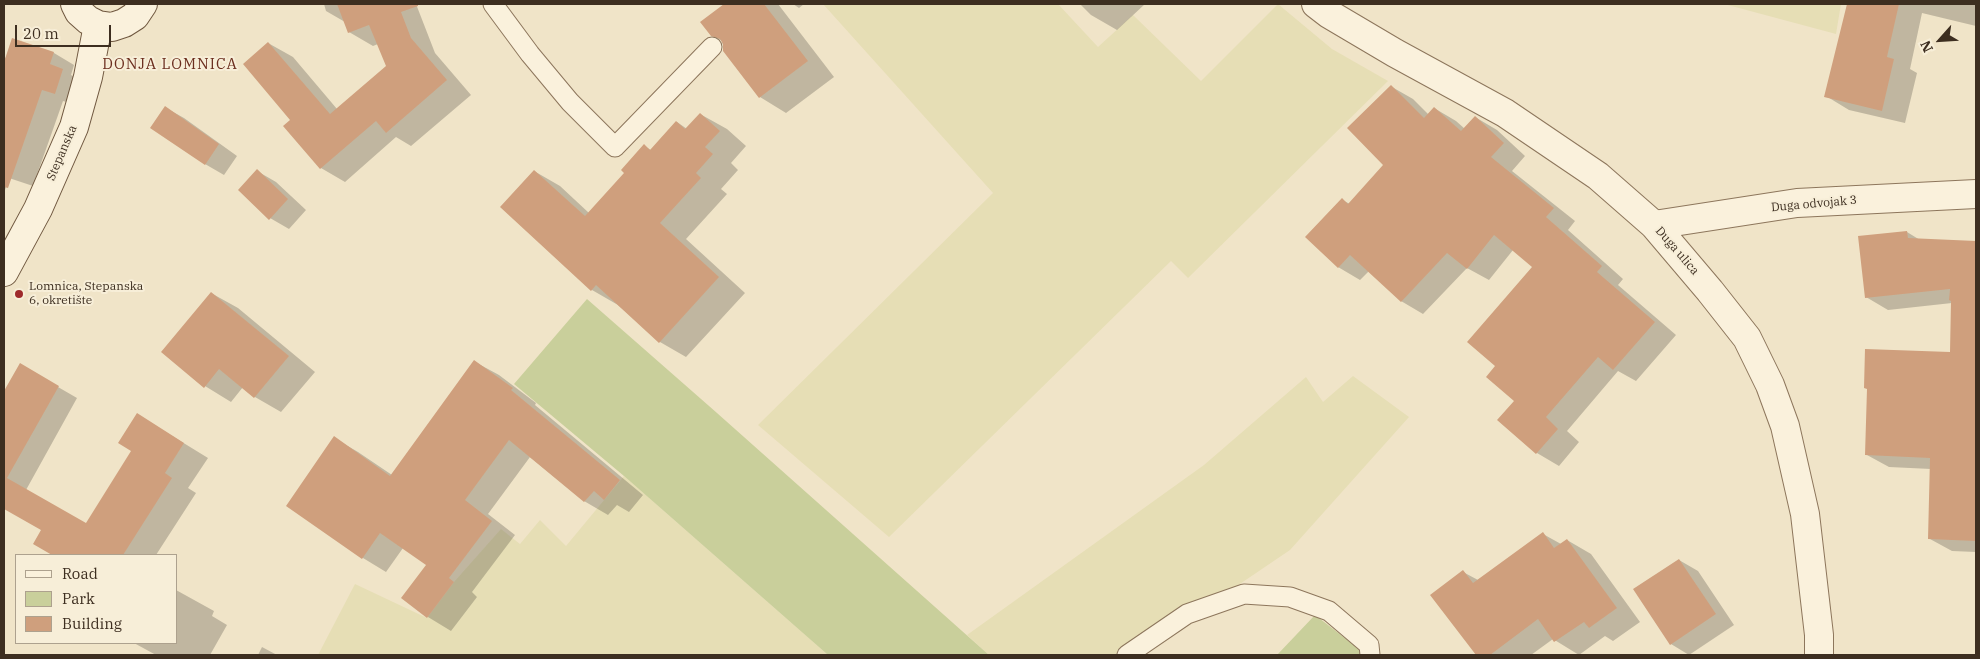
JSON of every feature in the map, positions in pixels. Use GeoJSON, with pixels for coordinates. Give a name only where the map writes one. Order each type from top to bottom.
{"type":"FeatureCollection","features":[{"type":"Feature","properties":{"kind":"street"},"geometry":{"type":"LineString","coordinates":[[75,4],[79,12],[88,20],[98,25],[112,27],[124,23],[135,16],[143,4]]}},
{"type":"Feature","properties":{"kind":"street","name":"Duga ulica"},"geometry":{"type":"LineString","coordinates":[[1316,4],[1395,53],[1505,113],[1598,176],[1654,225],[1710,290],[1747,338],[1770,385],[1785,426],[1805,514],[1819,635],[1819,655]]}},
{"type":"Feature","properties":{"kind":"street","name":"Stepanska"},"geometry":{"type":"LineString","coordinates":[[4,272],[38,209],[74,127],[88,77],[98,25]]}},
{"type":"Feature","properties":{"kind":"street","name":"Duga odvojak 3"},"geometry":{"type":"LineString","coordinates":[[1654,225],[1797,203],[1976,194]]}},
{"type":"Feature","properties":{"kind":"lane"},"geometry":{"type":"LineString","coordinates":[[493,4],[530,54],[570,102],[615,147],[712,46]]}},
{"type":"Feature","properties":{"kind":"lane"},"geometry":{"type":"LineString","coordinates":[[1127,655],[1187,614],[1244,594],[1290,597],[1330,611],[1369,645],[1370,655]]}},
{"type":"Feature","properties":{"kind":"shaded area"},"geometry":{"type":"Polygon","coordinates":[[[823,4],[1058,4],[1098,47],[1133,15],[1201,81],[1278,4],[1332,49],[1388,81],[1188,278],[1171,261],[889,537],[758,425],[993,193],[823,4]]]}},
{"type":"Feature","properties":{"kind":"shaded area"},"geometry":{"type":"Polygon","coordinates":[[[1724,4],[1841,4],[1836,34],[1724,4]]]}},
{"type":"Feature","properties":{"kind":"shaded area"},"geometry":{"type":"Polygon","coordinates":[[[1353,376],[1409,417],[1290,550],[1135,655],[989,655],[967,635],[1204,465],[1306,377],[1323,402],[1353,376]]]}},
{"type":"Feature","properties":{"kind":"shaded area"},"geometry":{"type":"Polygon","coordinates":[[[624,476],[828,655],[318,655],[355,584],[427,618],[454,582],[501,529],[520,544],[540,520],[566,546],[624,476]]]}},
{"type":"Feature","properties":{"kind":"green space"},"geometry":{"type":"Polygon","coordinates":[[[587,299],[989,655],[828,655],[624,476],[514,384],[587,299]]]}},
{"type":"Feature","properties":{"kind":"green space"},"geometry":{"type":"Polygon","coordinates":[[[1315,615],[1363,652],[1365,655],[1277,655],[1315,615]]]}},
{"type":"Feature","properties":{"kind":"building"},"geometry":{"type":"Polygon","coordinates":[[[337,4],[418,4],[418,6],[401,12],[411,38],[447,80],[386,133],[376,121],[320,169],[283,126],[290,120],[243,64],[268,42],[330,114],[386,66],[369,25],[348,33],[337,4]]]}},
{"type":"Feature","properties":{"kind":"building"},"geometry":{"type":"Polygon","coordinates":[[[724,4],[764,4],[808,61],[759,98],[723,51],[723,44],[720,39],[711,36],[700,22],[724,4]]]}},
{"type":"Feature","properties":{"kind":"building"},"geometry":{"type":"Polygon","coordinates":[[[1847,4],[1899,4],[1887,57],[1894,59],[1882,111],[1824,97],[1847,4]]]}},
{"type":"Feature","properties":{"kind":"building"},"geometry":{"type":"Polygon","coordinates":[[[12,38],[54,52],[50,64],[63,69],[55,94],[42,90],[8,188],[4,187],[4,62],[12,38]]]}},
{"type":"Feature","properties":{"kind":"building"},"geometry":{"type":"Polygon","coordinates":[[[1391,85],[1424,118],[1434,107],[1461,131],[1475,116],[1504,143],[1491,157],[1554,208],[1546,217],[1602,266],[1597,272],[1655,322],[1613,370],[1598,357],[1546,417],[1558,429],[1536,454],[1497,420],[1514,401],[1486,377],[1495,366],[1467,342],[1532,267],[1494,235],[1467,269],[1447,253],[1401,302],[1350,255],[1338,268],[1305,237],[1342,198],[1348,204],[1383,165],[1347,128],[1391,85]]]}},
{"type":"Feature","properties":{"kind":"building"},"geometry":{"type":"Polygon","coordinates":[[[165,106],[219,144],[205,165],[150,128],[165,106]]]}},
{"type":"Feature","properties":{"kind":"building"},"geometry":{"type":"Polygon","coordinates":[[[700,113],[720,131],[705,147],[713,154],[696,173],[701,178],[660,223],[719,277],[659,343],[596,285],[591,291],[500,207],[534,170],[585,216],[624,173],[621,170],[644,144],[650,150],[676,121],[685,129],[700,113]]]}},
{"type":"Feature","properties":{"kind":"building"},"geometry":{"type":"Polygon","coordinates":[[[257,169],[288,199],[269,220],[238,190],[257,169]]]}},
{"type":"Feature","properties":{"kind":"building"},"geometry":{"type":"Polygon","coordinates":[[[1907,231],[1908,238],[1976,241],[1976,541],[1928,539],[1930,458],[1865,455],[1867,389],[1864,388],[1865,349],[1950,352],[1950,289],[1865,298],[1858,236],[1907,231]]]}},
{"type":"Feature","properties":{"kind":"building"},"geometry":{"type":"Polygon","coordinates":[[[211,292],[289,356],[254,398],[219,369],[204,388],[161,352],[211,292]]]}},
{"type":"Feature","properties":{"kind":"building"},"geometry":{"type":"Polygon","coordinates":[[[474,360],[513,388],[511,390],[620,480],[604,500],[594,491],[584,502],[509,440],[465,500],[492,521],[449,578],[454,582],[427,618],[401,598],[426,565],[380,533],[362,559],[286,506],[334,436],[390,476],[474,360]]]}},
{"type":"Feature","properties":{"kind":"building"},"geometry":{"type":"Polygon","coordinates":[[[20,363],[59,386],[7,478],[86,523],[131,451],[118,443],[137,413],[184,443],[165,473],[172,478],[124,554],[50,554],[33,544],[41,530],[4,509],[4,391],[20,363]]]}},
{"type":"Feature","properties":{"kind":"building"},"geometry":{"type":"Polygon","coordinates":[[[1543,532],[1554,548],[1567,539],[1617,608],[1589,628],[1584,622],[1554,642],[1538,619],[1490,655],[1476,655],[1430,595],[1463,570],[1473,583],[1543,532]]]}},
{"type":"Feature","properties":{"kind":"building"},"geometry":{"type":"Polygon","coordinates":[[[1679,559],[1716,614],[1670,645],[1633,589],[1679,559]]]}},
{"type":"Feature","properties":{"kind":"place","name":"Lomnica, Stepanska 6, okretište"},"geometry":{"type":"Point","coordinates":[19,294]}},
{"type":"Feature","properties":{"kind":"district","name":"DONJA LOMNICA"},"geometry":{"type":"Point","coordinates":[170,65]}}]}
